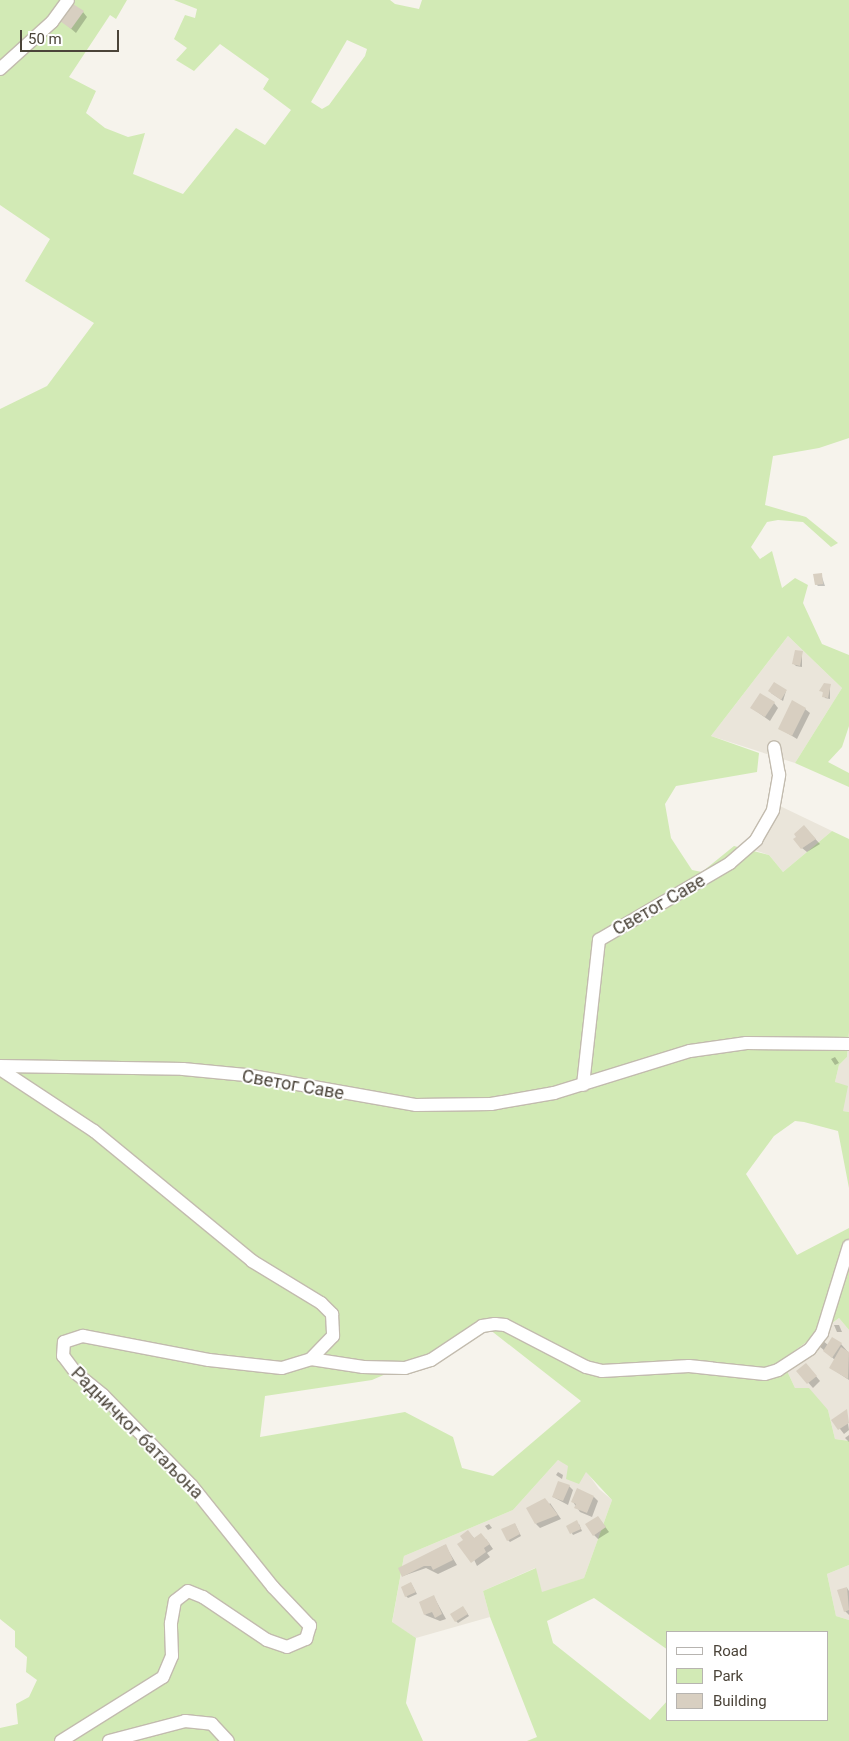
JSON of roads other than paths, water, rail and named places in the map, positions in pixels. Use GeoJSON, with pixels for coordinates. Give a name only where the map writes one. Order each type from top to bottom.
{"type":"FeatureCollection","features":[{"type":"Feature","properties":{"kind":"street"},"geometry":{"type":"LineString","coordinates":[[0,69],[52,22],[68,0]]}},
{"type":"Feature","properties":{"kind":"street","name":"Светог Саве"},"geometry":{"type":"LineString","coordinates":[[584,1085],[599,940],[730,863],[756,840],[773,810],[779,775],[774,747]]}},
{"type":"Feature","properties":{"kind":"street","name":"Светог Саве"},"geometry":{"type":"LineString","coordinates":[[0,1068],[183,1069],[237,1074],[416,1105],[491,1104],[584,1085],[690,1051],[746,1043],[849,1044]]}},
{"type":"Feature","properties":{"kind":"street"},"geometry":{"type":"LineString","coordinates":[[0,1068],[94,1131],[252,1261],[322,1303],[332,1314],[333,1336],[311,1360]]}},
{"type":"Feature","properties":{"kind":"street","name":"Радничког батаљона"},"geometry":{"type":"LineString","coordinates":[[61,1741],[163,1677],[172,1656],[171,1622],[175,1601],[188,1591],[203,1597],[267,1640],[288,1647],[306,1639],[310,1626],[273,1587],[192,1486],[103,1395],[76,1373],[63,1356],[64,1342],[83,1336],[209,1360],[282,1368],[311,1360],[363,1367],[405,1368],[431,1360],[482,1326],[495,1324],[505,1326],[586,1367],[602,1371],[689,1366],[765,1374],[810,1349],[822,1332],[849,1246]]}},
{"type":"Feature","properties":{"kind":"street"},"geometry":{"type":"LineString","coordinates":[[109,1741],[184,1721],[212,1724],[228,1741]]}}]}
